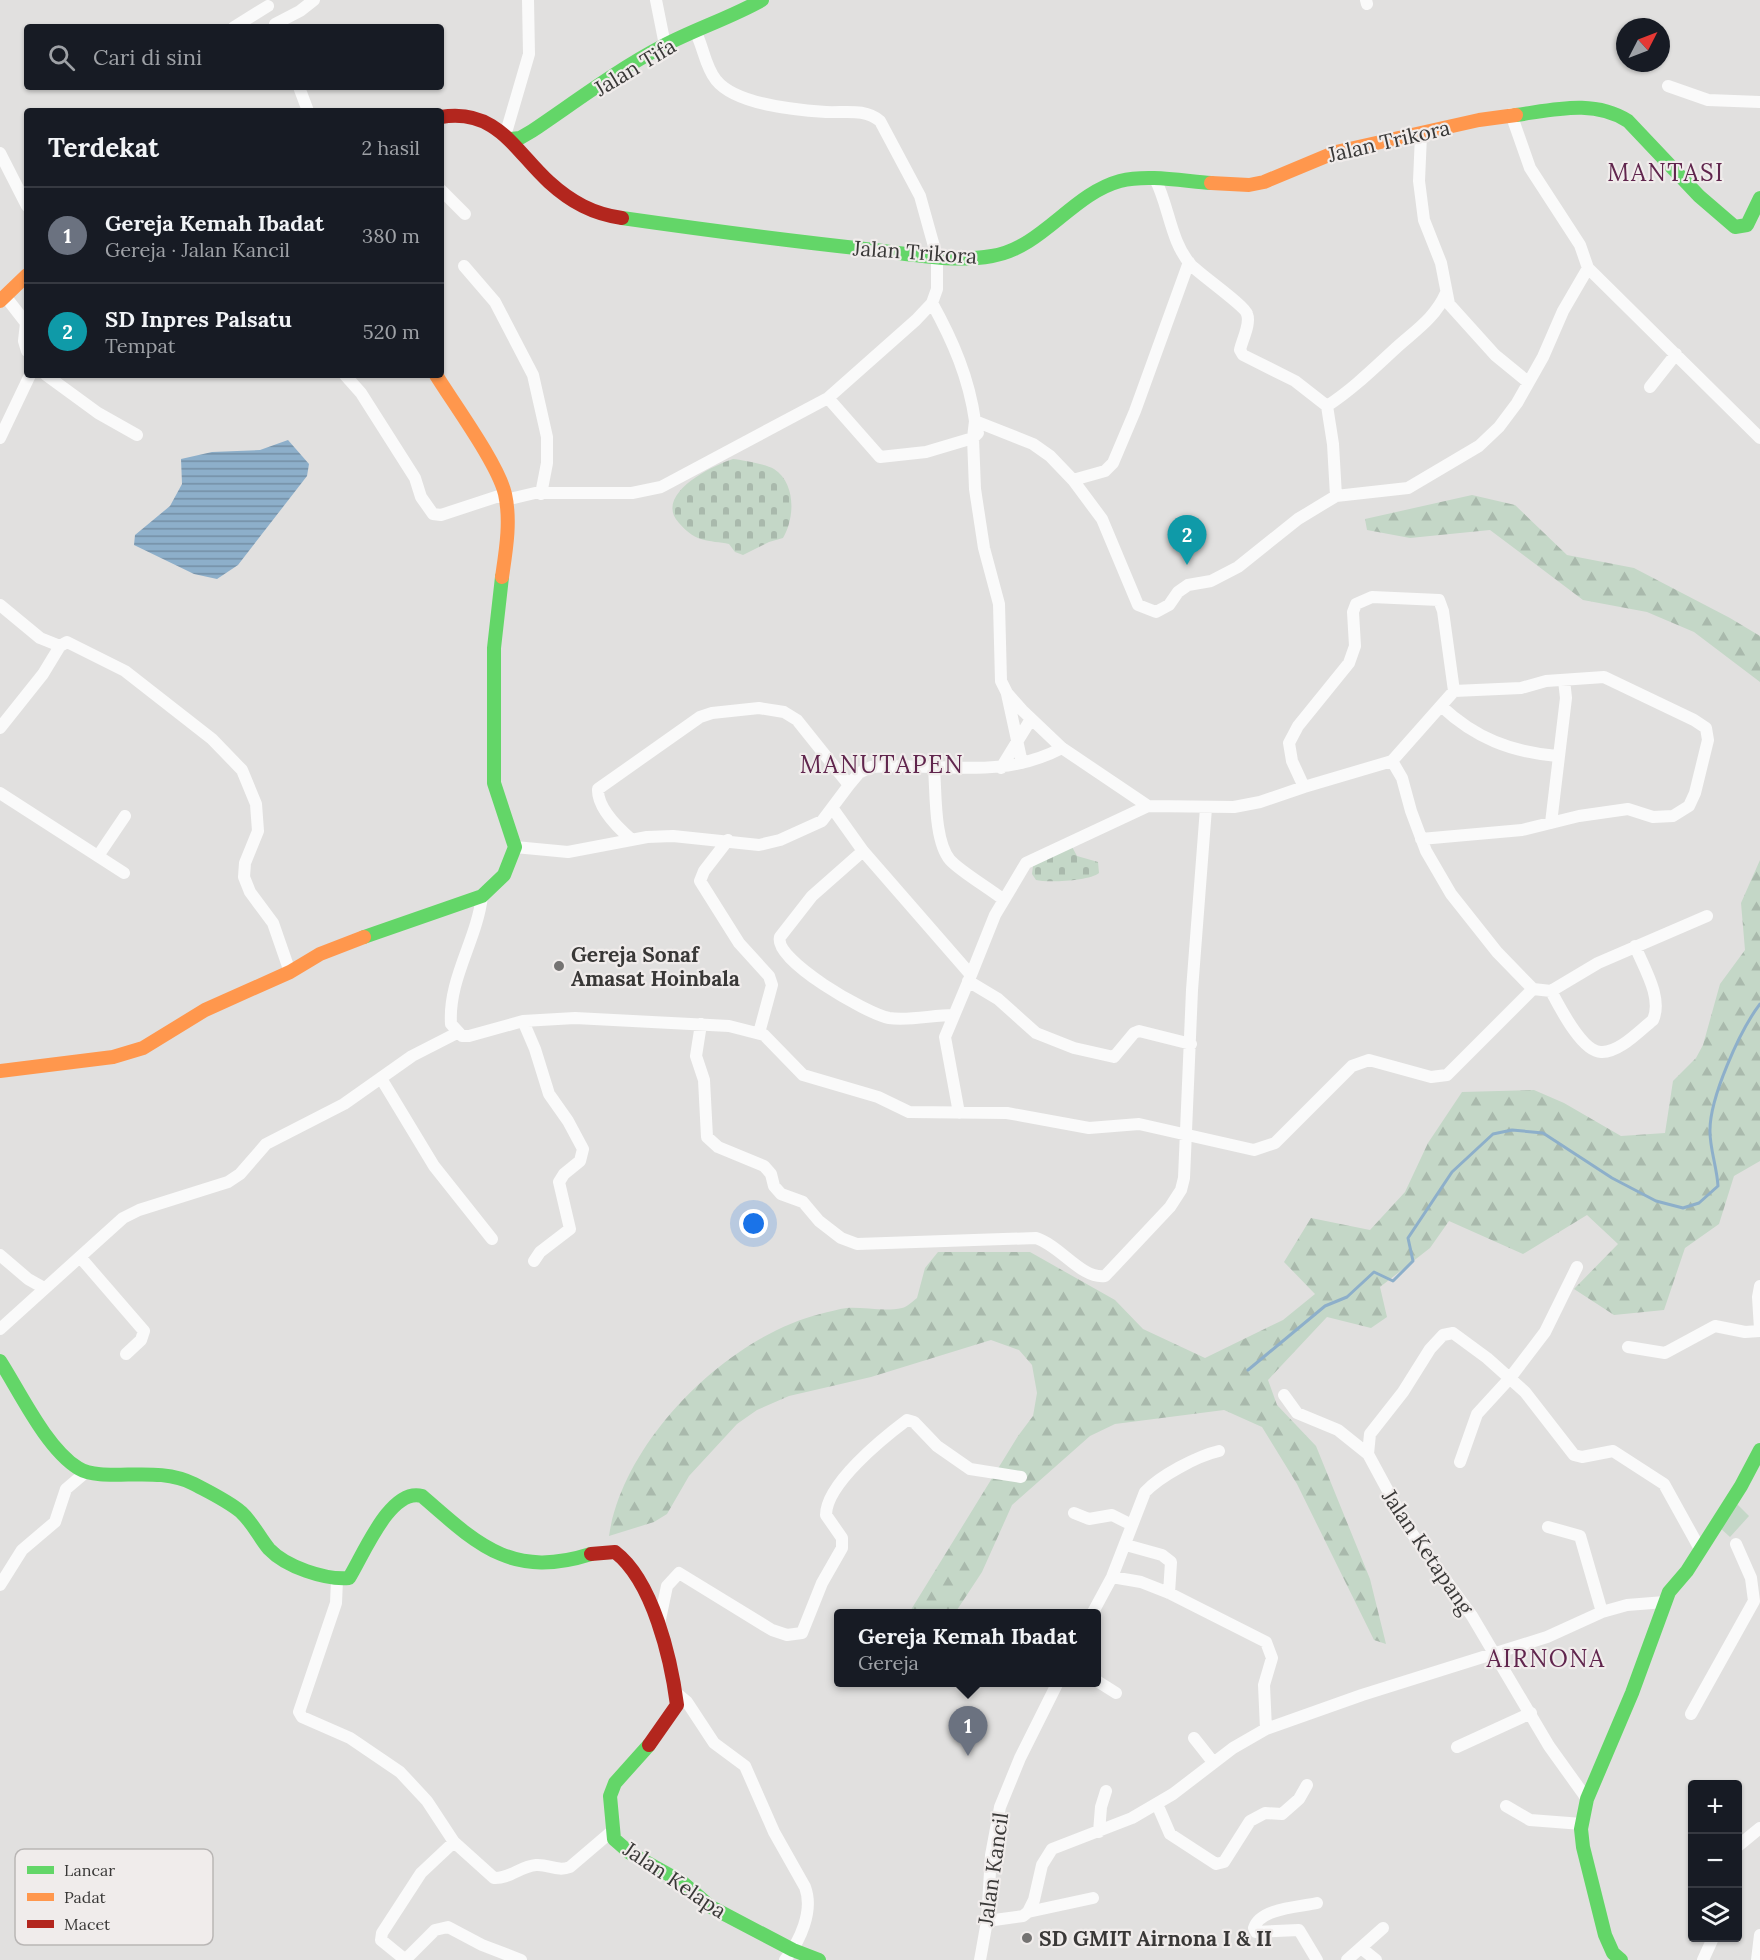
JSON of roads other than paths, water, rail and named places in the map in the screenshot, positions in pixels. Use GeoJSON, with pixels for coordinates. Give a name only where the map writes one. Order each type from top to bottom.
{"type":"FeatureCollection","features":[{"type":"Feature","properties":{"kind":"street"},"geometry":{"type":"LineString","coordinates":[[277,24],[314,0]]}},
{"type":"Feature","properties":{"kind":"street"},"geometry":{"type":"LineString","coordinates":[[508,137],[530,54],[528,0]]}},
{"type":"Feature","properties":{"kind":"street"},"geometry":{"type":"LineString","coordinates":[[656,0],[664,45]]}},
{"type":"Feature","properties":{"kind":"street","name":"Jalan Tifa"},"geometry":{"type":"LineString","coordinates":[[508,137],[520,138],[532,131],[627,66],[664,45],[696,33],[762,0]]}},
{"type":"Feature","properties":{"kind":"street"},"geometry":{"type":"LineString","coordinates":[[238,24],[267,3],[275,24]]}},
{"type":"Feature","properties":{"kind":"street"},"geometry":{"type":"LineString","coordinates":[[348,378],[361,393],[415,478],[421,497],[433,514],[441,515],[505,497],[541,494],[632,493],[650,490],[705,465],[784,419],[828,398],[916,320],[932,303],[937,290],[937,257],[920,196],[880,121],[869,113],[804,110],[742,98],[725,88],[707,68],[704,50],[696,33]]}},
{"type":"Feature","properties":{"kind":"street"},"geometry":{"type":"LineString","coordinates":[[1668,86],[1708,100],[1760,102]]}},
{"type":"Feature","properties":{"kind":"street"},"geometry":{"type":"LineString","coordinates":[[300,90],[307,108]]}},
{"type":"Feature","properties":{"kind":"street","name":"Jalan Trikora"},"geometry":{"type":"LineString","coordinates":[[444,116],[453,115],[472,118],[508,137],[562,193],[588,211],[602,215],[769,239],[937,257],[979,258],[1013,250],[1094,194],[1109,186],[1135,178],[1249,185],[1264,182],[1336,152],[1511,114],[1573,105],[1598,107],[1617,114],[1640,131],[1699,196],[1740,228],[1750,222],[1760,198]]}},
{"type":"Feature","properties":{"kind":"street"},"geometry":{"type":"LineString","coordinates":[[1511,114],[1530,168],[1580,245],[1588,268],[1760,438]]}},
{"type":"Feature","properties":{"kind":"street"},"geometry":{"type":"LineString","coordinates":[[1421,135],[1419,181],[1424,220],[1441,263],[1446,293],[1457,315],[1495,355],[1528,382]]}},
{"type":"Feature","properties":{"kind":"street"},"geometry":{"type":"LineString","coordinates":[[0,153],[24,200]]}},
{"type":"Feature","properties":{"kind":"street"},"geometry":{"type":"LineString","coordinates":[[1155,179],[1176,237],[1189,262],[1210,284],[1243,307],[1247,314],[1248,321],[1240,350],[1243,355],[1295,381],[1327,406],[1333,444],[1336,496]]}},
{"type":"Feature","properties":{"kind":"street"},"geometry":{"type":"LineString","coordinates":[[444,193],[465,214]]}},
{"type":"Feature","properties":{"kind":"street"},"geometry":{"type":"LineString","coordinates":[[1073,480],[1104,471],[1113,463],[1136,411],[1189,262]]}},
{"type":"Feature","properties":{"kind":"street"},"geometry":{"type":"LineString","coordinates":[[464,266],[495,302],[533,375],[547,437],[547,462],[541,494]]}},
{"type":"Feature","properties":{"kind":"street"},"geometry":{"type":"LineString","coordinates":[[980,423],[1013,434],[1033,444],[1050,456],[1073,480],[1102,519],[1138,605],[1156,612],[1169,605],[1178,592],[1188,585],[1211,582],[1238,567],[1298,519],[1336,496],[1394,490],[1424,480],[1479,446],[1509,415],[1543,357],[1563,311],[1588,268]]}},
{"type":"Feature","properties":{"kind":"street"},"geometry":{"type":"LineString","coordinates":[[24,278],[3,298],[24,321]]}},
{"type":"Feature","properties":{"kind":"street"},"geometry":{"type":"LineString","coordinates":[[1327,406],[1377,369],[1401,343],[1430,320],[1446,293]]}},
{"type":"Feature","properties":{"kind":"street"},"geometry":{"type":"LineString","coordinates":[[932,303],[960,361],[980,423],[973,438],[973,471],[984,548],[999,604],[1001,681],[1007,693],[1022,763]]}},
{"type":"Feature","properties":{"kind":"street"},"geometry":{"type":"LineString","coordinates":[[1650,387],[1676,354]]}},
{"type":"Feature","properties":{"kind":"street"},"geometry":{"type":"LineString","coordinates":[[2,429],[28,378]]}},
{"type":"Feature","properties":{"kind":"street"},"geometry":{"type":"LineString","coordinates":[[50,378],[98,413],[137,435]]}},
{"type":"Feature","properties":{"kind":"street"},"geometry":{"type":"LineString","coordinates":[[0,1071],[127,1054],[143,1048],[232,997],[290,972],[342,945],[482,896],[504,875],[511,863],[515,847],[495,783],[494,648],[508,529],[505,497],[495,471],[438,378]]}},
{"type":"Feature","properties":{"kind":"street"},"geometry":{"type":"LineString","coordinates":[[828,398],[880,457],[926,452],[973,438]]}},
{"type":"Feature","properties":{"kind":"street"},"geometry":{"type":"LineString","coordinates":[[1304,787],[1293,761],[1289,743],[1298,726],[1349,663],[1355,646],[1353,612],[1361,600],[1372,597],[1439,600],[1443,611],[1454,691]]}},
{"type":"Feature","properties":{"kind":"street"},"geometry":{"type":"LineString","coordinates":[[0,605],[40,638],[60,646],[72,642],[125,671],[212,739],[242,770],[256,804],[258,831],[245,862],[244,877],[250,892],[273,923],[290,972]]}},
{"type":"Feature","properties":{"kind":"street"},"geometry":{"type":"LineString","coordinates":[[0,728],[4,714],[43,674],[60,646]]}},
{"type":"Feature","properties":{"kind":"street"},"geometry":{"type":"LineString","coordinates":[[959,1113],[945,1044],[953,1015],[1004,900],[1022,868],[1032,858],[1148,806],[1206,808],[1260,802],[1392,761],[1409,738],[1454,691],[1521,688],[1595,677],[1614,681],[1706,728],[1708,740],[1692,802],[1678,813],[1661,818],[1628,809],[1522,830],[1421,839]]}},
{"type":"Feature","properties":{"kind":"street"},"geometry":{"type":"LineString","coordinates":[[1551,823],[1557,756],[1566,698],[1564,680]]}},
{"type":"Feature","properties":{"kind":"street"},"geometry":{"type":"LineString","coordinates":[[1007,693],[1062,748],[1148,806]]}},
{"type":"Feature","properties":{"kind":"street"},"geometry":{"type":"LineString","coordinates":[[1441,706],[1466,727],[1494,743],[1526,752],[1557,756]]}},
{"type":"Feature","properties":{"kind":"street"},"geometry":{"type":"LineString","coordinates":[[632,840],[606,812],[600,801],[598,789],[685,727],[712,713],[759,708],[789,714],[810,736],[849,785]]}},
{"type":"Feature","properties":{"kind":"street"},"geometry":{"type":"LineString","coordinates":[[1001,768],[1031,719]]}},
{"type":"Feature","properties":{"kind":"street"},"geometry":{"type":"LineString","coordinates":[[515,847],[568,852],[632,840],[673,836],[759,845],[780,840],[822,821],[859,773],[871,766],[1001,768],[1062,748]]}},
{"type":"Feature","properties":{"kind":"street"},"geometry":{"type":"LineString","coordinates":[[1392,761],[1402,778],[1421,839],[1451,894],[1497,952],[1533,989],[1551,991],[1598,963],[1707,916]]}},
{"type":"Feature","properties":{"kind":"street"},"geometry":{"type":"LineString","coordinates":[[934,768],[938,823],[946,854],[953,863],[1004,900]]}},
{"type":"Feature","properties":{"kind":"street"},"geometry":{"type":"LineString","coordinates":[[0,793],[124,873]]}},
{"type":"Feature","properties":{"kind":"street"},"geometry":{"type":"LineString","coordinates":[[701,1024],[696,1056],[704,1080],[706,1100],[704,1129],[707,1137],[718,1147],[764,1166],[781,1194],[803,1202],[819,1221],[852,1243],[1036,1238],[1052,1245],[1089,1274],[1105,1276],[1121,1262],[1181,1190],[1191,1044],[1192,990],[1206,808]]}},
{"type":"Feature","properties":{"kind":"street"},"geometry":{"type":"LineString","coordinates":[[833,809],[863,851],[970,978],[1036,1032],[1074,1048],[1114,1057],[1134,1033],[1139,1031],[1191,1044]]}},
{"type":"Feature","properties":{"kind":"street"},"geometry":{"type":"LineString","coordinates":[[98,856],[125,816]]}},
{"type":"Feature","properties":{"kind":"street"},"geometry":{"type":"LineString","coordinates":[[728,840],[704,871],[700,881],[739,944],[769,976],[772,985],[759,1033]]}},
{"type":"Feature","properties":{"kind":"street"},"geometry":{"type":"LineString","coordinates":[[863,851],[804,905],[780,937],[779,943],[782,951],[810,975],[873,1012],[888,1018],[953,1015]]}},
{"type":"Feature","properties":{"kind":"street"},"geometry":{"type":"LineString","coordinates":[[457,1033],[451,1020],[453,996],[480,912],[482,896]]}},
{"type":"Feature","properties":{"kind":"street"},"geometry":{"type":"LineString","coordinates":[[1551,991],[1568,1021],[1594,1050],[1604,1052],[1612,1050],[1653,1020],[1656,1014],[1655,997],[1635,946]]}},
{"type":"Feature","properties":{"kind":"street"},"geometry":{"type":"LineString","coordinates":[[0,1329],[123,1218],[228,1182],[240,1174],[266,1144],[344,1104],[382,1080],[412,1056],[457,1033],[469,1036],[523,1021],[575,1018],[701,1024],[759,1033],[773,1043],[796,1070],[817,1081],[878,1097],[909,1112],[1007,1113],[1089,1128],[1139,1124],[1249,1149],[1268,1147],[1298,1123],[1339,1078],[1364,1060],[1420,1075],[1443,1077],[1454,1070],[1533,989]]}},
{"type":"Feature","properties":{"kind":"street"},"geometry":{"type":"LineString","coordinates":[[523,1021],[535,1049],[549,1094],[574,1131],[583,1154],[580,1161],[564,1174],[559,1182],[570,1229],[540,1252],[534,1262]]}},
{"type":"Feature","properties":{"kind":"street"},"geometry":{"type":"LineString","coordinates":[[382,1080],[434,1166],[492,1239]]}},
{"type":"Feature","properties":{"kind":"street"},"geometry":{"type":"LineString","coordinates":[[0,1255],[28,1279],[44,1288]]}},
{"type":"Feature","properties":{"kind":"street"},"geometry":{"type":"LineString","coordinates":[[80,1257],[144,1331],[141,1340],[126,1354]]}},
{"type":"Feature","properties":{"kind":"street"},"geometry":{"type":"LineString","coordinates":[[1460,1462],[1477,1414],[1510,1378],[1545,1332],[1577,1268]]}},
{"type":"Feature","properties":{"kind":"street"},"geometry":{"type":"LineString","coordinates":[[1628,1347],[1665,1353],[1715,1326],[1745,1332],[1760,1330],[1758,1297],[1760,1286]]}},
{"type":"Feature","properties":{"kind":"street"},"geometry":{"type":"LineString","coordinates":[[1368,1454],[1370,1434],[1403,1392],[1430,1349],[1443,1335],[1453,1333],[1510,1378],[1531,1399],[1574,1455],[1582,1457],[1613,1451],[1662,1481],[1700,1549]]}},
{"type":"Feature","properties":{"kind":"street"},"geometry":{"type":"LineString","coordinates":[[0,1361],[51,1436],[78,1468],[86,1472],[173,1475],[242,1514],[272,1552],[288,1561],[337,1580],[349,1578],[382,1521],[402,1499],[415,1494],[427,1500],[467,1535],[525,1562],[537,1565],[563,1563],[609,1551],[617,1553],[633,1569],[659,1624],[676,1693],[687,1702],[714,1743],[745,1766],[774,1832],[805,1887],[808,1896],[807,1913],[789,1955]]}},
{"type":"Feature","properties":{"kind":"street"},"geometry":{"type":"LineString","coordinates":[[1284,1395],[1297,1413],[1338,1430],[1368,1454]]}},
{"type":"Feature","properties":{"kind":"street"},"geometry":{"type":"LineString","coordinates":[[659,1624],[667,1586],[679,1573],[772,1630],[787,1635],[802,1633],[822,1583],[842,1548],[842,1538],[826,1515],[828,1504],[858,1462],[906,1420],[914,1422],[937,1446],[970,1469],[1021,1477]]}},
{"type":"Feature","properties":{"kind":"street"},"geometry":{"type":"LineString","coordinates":[[1095,1609],[1126,1545],[1145,1492],[1154,1483],[1203,1455],[1219,1450]]}},
{"type":"Feature","properties":{"kind":"street"},"geometry":{"type":"LineString","coordinates":[[1621,1960],[1613,1953],[1605,1935],[1583,1847],[1582,1824],[1587,1799],[1632,1693],[1665,1602],[1741,1486],[1760,1450]]}},
{"type":"Feature","properties":{"kind":"street","name":"Jalan Ketapang"},"geometry":{"type":"LineString","coordinates":[[1368,1454],[1408,1528],[1497,1654],[1549,1746],[1587,1799]]}},
{"type":"Feature","properties":{"kind":"street"},"geometry":{"type":"LineString","coordinates":[[0,1585],[22,1550],[55,1522],[66,1489],[86,1472]]}},
{"type":"Feature","properties":{"kind":"street"},"geometry":{"type":"LineString","coordinates":[[1074,1513],[1089,1519],[1112,1515],[1132,1525]]}},
{"type":"Feature","properties":{"kind":"street"},"geometry":{"type":"LineString","coordinates":[[1548,1527],[1580,1536],[1602,1612]]}},
{"type":"Feature","properties":{"kind":"street"},"geometry":{"type":"LineString","coordinates":[[1691,1714],[1754,1601],[1751,1578],[1736,1544]]}},
{"type":"Feature","properties":{"kind":"street"},"geometry":{"type":"LineString","coordinates":[[1126,1545],[1162,1555],[1171,1562],[1169,1593]]}},
{"type":"Feature","properties":{"kind":"street"},"geometry":{"type":"LineString","coordinates":[[1112,1577],[1141,1582],[1169,1593],[1266,1642],[1272,1658],[1263,1685],[1266,1729]]}},
{"type":"Feature","properties":{"kind":"street"},"geometry":{"type":"LineString","coordinates":[[337,1580],[336,1603],[300,1715],[350,1738],[399,1772],[427,1801],[454,1842],[484,1871],[497,1878],[534,1865],[559,1870],[570,1867],[611,1832]]}},
{"type":"Feature","properties":{"kind":"street"},"geometry":{"type":"LineString","coordinates":[[987,1921],[1023,1916],[1028,1912],[1034,1900],[1042,1865],[1052,1849],[1098,1832],[1157,1804],[1201,1774],[1214,1762],[1266,1729],[1362,1695],[1547,1637],[1602,1612],[1627,1605],[1665,1602]]}},
{"type":"Feature","properties":{"kind":"street"},"geometry":{"type":"LineString","coordinates":[[1101,1684],[1116,1693]]}},
{"type":"Feature","properties":{"kind":"street","name":"Jalan Kancil"},"geometry":{"type":"LineString","coordinates":[[980,1960],[987,1921],[987,1892],[1000,1808],[1020,1758],[1056,1687]]}},
{"type":"Feature","properties":{"kind":"street","name":"Jalan Kelapa"},"geometry":{"type":"LineString","coordinates":[[676,1693],[677,1705],[673,1714],[615,1783],[610,1796],[611,1832],[614,1839],[630,1853],[673,1876],[711,1907],[789,1955],[819,1960]]}},
{"type":"Feature","properties":{"kind":"street"},"geometry":{"type":"LineString","coordinates":[[1457,1747],[1530,1713]]}},
{"type":"Feature","properties":{"kind":"street"},"geometry":{"type":"LineString","coordinates":[[1194,1738],[1214,1762]]}},
{"type":"Feature","properties":{"kind":"street"},"geometry":{"type":"LineString","coordinates":[[1157,1804],[1170,1834],[1216,1864],[1224,1863],[1250,1821],[1265,1813],[1282,1814],[1299,1799],[1307,1785]]}},
{"type":"Feature","properties":{"kind":"street"},"geometry":{"type":"LineString","coordinates":[[1098,1832],[1101,1807],[1106,1791]]}},
{"type":"Feature","properties":{"kind":"street"},"geometry":{"type":"LineString","coordinates":[[1506,1806],[1530,1820],[1582,1824]]}},
{"type":"Feature","properties":{"kind":"street"},"geometry":{"type":"LineString","coordinates":[[1742,1842],[1760,1828]]}},
{"type":"Feature","properties":{"kind":"street"},"geometry":{"type":"LineString","coordinates":[[454,1842],[421,1873],[382,1933],[381,1940],[403,1959],[407,1958],[435,1930],[448,1927],[482,1945],[520,1960]]}},
{"type":"Feature","properties":{"kind":"street"},"geometry":{"type":"LineString","coordinates":[[1028,1912],[1093,1898]]}},
{"type":"Feature","properties":{"kind":"street"},"geometry":{"type":"LineString","coordinates":[[1317,1903],[1268,1914],[1255,1923],[1254,1928],[1256,1932],[1299,1930],[1317,1960]]}},
{"type":"Feature","properties":{"kind":"street"},"geometry":{"type":"LineString","coordinates":[[1347,1960],[1383,1928]]}},
{"type":"Feature","properties":{"kind":"street"},"geometry":{"type":"LineString","coordinates":[[1757,1960],[1760,1935]]}},
{"type":"Feature","properties":{"kind":"street"},"geometry":{"type":"LineString","coordinates":[[1703,1960],[1711,1942]]}},
{"type":"Feature","properties":{"kind":"street"},"geometry":{"type":"LineString","coordinates":[[1361,1948],[1376,1960]]}},
{"type":"Feature","properties":{"kind":"water"},"geometry":{"type":"Polygon","coordinates":[[[288,440],[309,464],[307,476],[238,565],[217,579],[194,574],[134,545],[135,535],[170,506],[182,484],[181,459],[212,452],[260,450],[288,440]]]}},
{"type":"Feature","properties":{"kind":"waterway"},"geometry":{"type":"LineString","coordinates":[[1248,1370],[1325,1306],[1347,1297],[1374,1272],[1393,1281],[1413,1261],[1408,1238],[1452,1172],[1493,1134],[1512,1130],[1543,1133],[1612,1178],[1656,1201],[1683,1208],[1699,1203],[1718,1186],[1710,1132],[1711,1118],[1720,1084],[1735,1047],[1760,1004]]}},
{"type":"Feature","properties":{"kind":"place","name":"SD Inpres Palsatu"},"geometry":{"type":"Point","coordinates":[1187,565]}},
{"type":"Feature","properties":{"kind":"place","name":"Gereja Sonaf Amasat Hoinbala"},"geometry":{"type":"Point","coordinates":[559,966]}},
{"type":"Feature","properties":{"kind":"place","name":"Gereja Kemah Ibadat"},"geometry":{"type":"Point","coordinates":[968,1756]}},
{"type":"Feature","properties":{"kind":"place","name":"SD GMIT Airnona I & II"},"geometry":{"type":"Point","coordinates":[1027,1938]}},
{"type":"Feature","properties":{"kind":"district","name":"MANTASI"},"geometry":{"type":"Point","coordinates":[1666,172]}},
{"type":"Feature","properties":{"kind":"district","name":"MANUTAPEN"},"geometry":{"type":"Point","coordinates":[882,764]}},
{"type":"Feature","properties":{"kind":"district","name":"AIRNONA"},"geometry":{"type":"Point","coordinates":[1546,1658]}}]}
